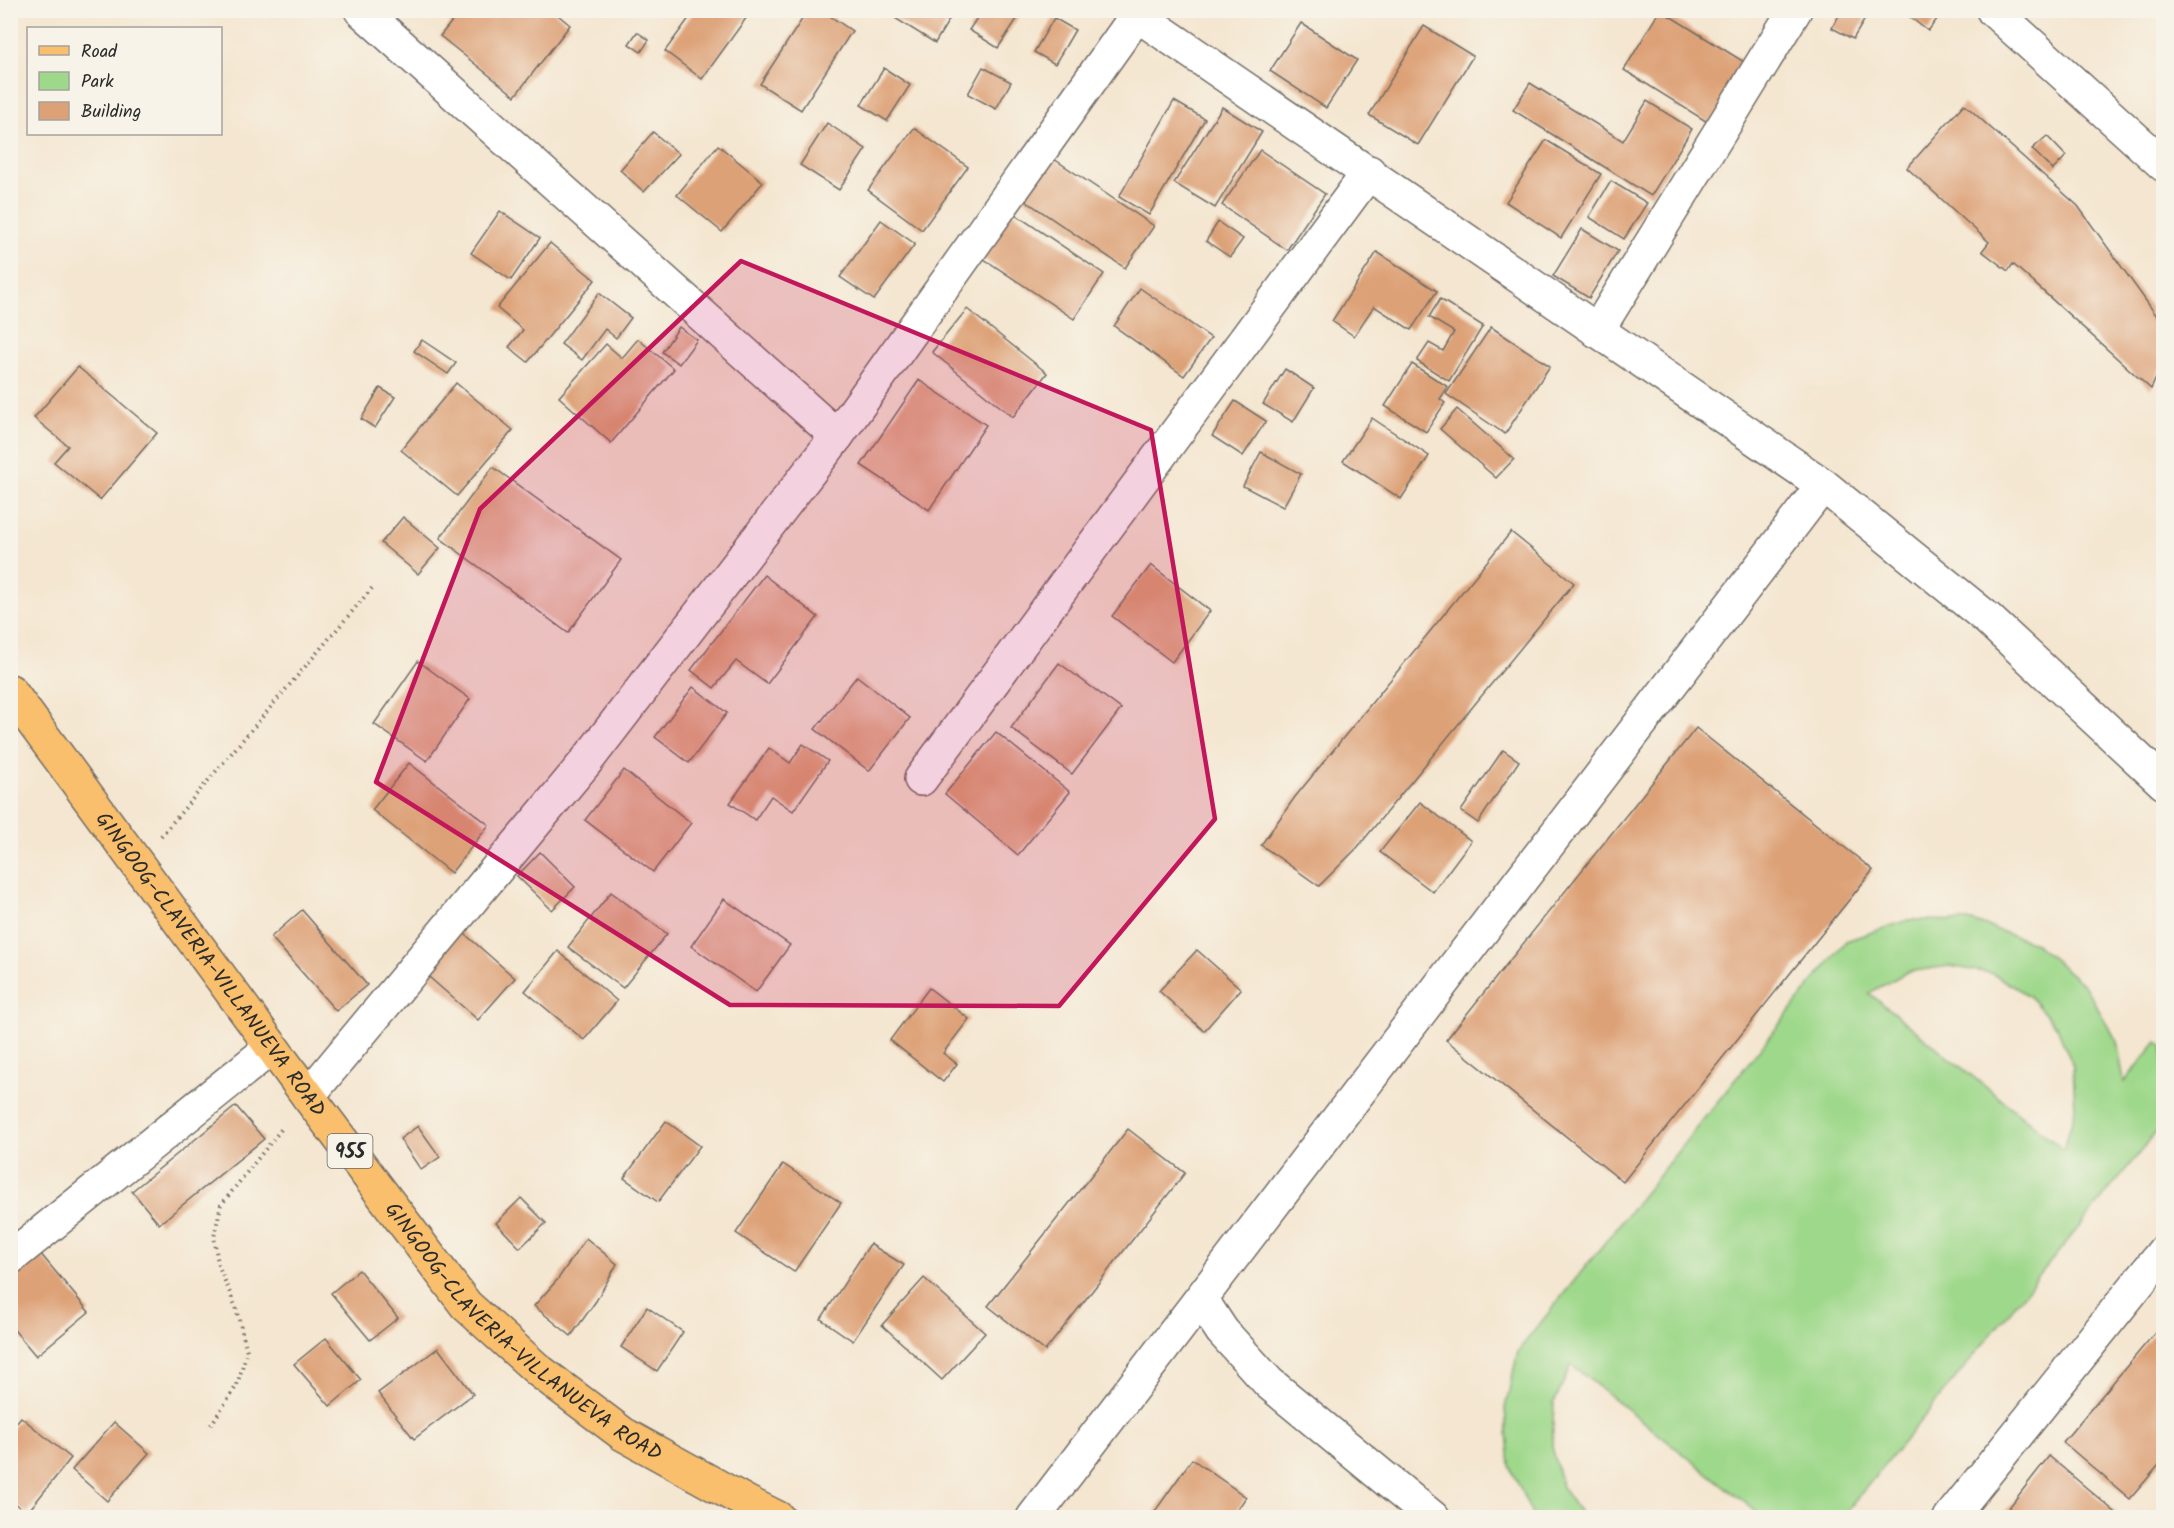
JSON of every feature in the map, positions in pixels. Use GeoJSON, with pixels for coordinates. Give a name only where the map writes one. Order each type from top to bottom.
{"type":"FeatureCollection","features":[{"type":"Feature","properties":{"kind":"main road","name":"GINGOOG-CLAVERIA-VILLANUEVA ROAD"},"geometry":{"type":"LineString","coordinates":[[10,691],[308,1096],[466,1305],[538,1370],[623,1434],[778,1518]]}},
{"type":"Feature","properties":{"kind":"street"},"geometry":{"type":"LineString","coordinates":[[361,10],[837,436]]}},
{"type":"Feature","properties":{"kind":"street"},"geometry":{"type":"LineString","coordinates":[[1597,331],[1795,10]]}},
{"type":"Feature","properties":{"kind":"street"},"geometry":{"type":"LineString","coordinates":[[1994,10],[2163,165]]}},
{"type":"Feature","properties":{"kind":"street"},"geometry":{"type":"LineString","coordinates":[[308,1096],[585,762],[837,436],[1134,13],[1823,485],[1987,618],[2163,783]]}},
{"type":"Feature","properties":{"kind":"street"},"geometry":{"type":"LineString","coordinates":[[921,779],[1369,172]]}},
{"type":"Feature","properties":{"kind":"street"},"geometry":{"type":"LineString","coordinates":[[1033,1518],[1823,485]]}},
{"type":"Feature","properties":{"kind":"street"},"geometry":{"type":"LineString","coordinates":[[10,1258],[272,1047]]}},
{"type":"Feature","properties":{"kind":"street"},"geometry":{"type":"LineString","coordinates":[[1950,1518],[2163,1251]]}},
{"type":"Feature","properties":{"kind":"street"},"geometry":{"type":"LineString","coordinates":[[1201,1299],[1222,1331],[1269,1383],[1433,1518]]}},
{"type":"Feature","properties":{"kind":"path"},"geometry":{"type":"LineString","coordinates":[[138,864],[374,587]]}},
{"type":"Feature","properties":{"kind":"path"},"geometry":{"type":"LineString","coordinates":[[212,1425],[237,1385],[247,1351],[236,1308],[217,1255],[214,1237],[221,1205],[308,1096]]}},
{"type":"Feature","properties":{"kind":"highlighted area"},"geometry":{"type":"Polygon","coordinates":[[[741,261],[1151,430],[1215,819],[1059,1006],[730,1005],[376,782],[480,509],[741,261]]]}},
{"type":"Feature","properties":{"kind":"green space"},"geometry":{"type":"Polygon","coordinates":[[[1908,920],[1972,921],[2034,943],[2084,985],[2117,1041],[2124,1082],[2157,1042],[2163,1047],[2163,1124],[1842,1517],[1763,1517],[1571,1365],[1554,1403],[1552,1446],[1562,1487],[1583,1517],[1533,1517],[1510,1466],[1505,1408],[1518,1351],[1846,941],[1908,920]],[[1949,966],[1907,972],[1869,993],[2064,1150],[2075,1109],[2073,1066],[2057,1027],[2028,995],[1991,973],[1949,966]]]}},
{"type":"Feature","properties":{"kind":"building"},"geometry":{"type":"Polygon","coordinates":[[[461,10],[552,10],[570,25],[515,96],[440,36],[461,10]]]}},
{"type":"Feature","properties":{"kind":"building"},"geometry":{"type":"Polygon","coordinates":[[[695,10],[752,10],[702,79],[665,51],[695,10]]]}},
{"type":"Feature","properties":{"kind":"building"},"geometry":{"type":"Polygon","coordinates":[[[808,10],[821,10],[852,31],[801,110],[760,84],[808,10]]]}},
{"type":"Feature","properties":{"kind":"building"},"geometry":{"type":"Polygon","coordinates":[[[882,10],[955,10],[935,43],[882,10]]]}},
{"type":"Feature","properties":{"kind":"building"},"geometry":{"type":"Polygon","coordinates":[[[982,10],[1016,10],[1021,13],[998,48],[969,30],[982,10]]]}},
{"type":"Feature","properties":{"kind":"building"},"geometry":{"type":"Polygon","coordinates":[[[1660,10],[1749,65],[1712,125],[1624,70],[1660,10]]]}},
{"type":"Feature","properties":{"kind":"building"},"geometry":{"type":"Polygon","coordinates":[[[1842,10],[1850,10],[1865,19],[1853,39],[1832,28],[1842,10]]]}},
{"type":"Feature","properties":{"kind":"building"},"geometry":{"type":"Polygon","coordinates":[[[1901,10],[1944,10],[1928,31],[1901,10]]]}},
{"type":"Feature","properties":{"kind":"building"},"geometry":{"type":"Polygon","coordinates":[[[1054,18],[1075,30],[1055,64],[1034,52],[1054,18]]]}},
{"type":"Feature","properties":{"kind":"building"},"geometry":{"type":"Polygon","coordinates":[[[1301,23],[1357,60],[1326,108],[1270,71],[1301,23]]]}},
{"type":"Feature","properties":{"kind":"building"},"geometry":{"type":"Polygon","coordinates":[[[1424,26],[1473,56],[1418,145],[1369,115],[1424,26]]]}},
{"type":"Feature","properties":{"kind":"building"},"geometry":{"type":"Polygon","coordinates":[[[637,32],[649,40],[641,52],[629,44],[637,32]]]}},
{"type":"Feature","properties":{"kind":"building"},"geometry":{"type":"Polygon","coordinates":[[[983,67],[1011,82],[996,109],[968,94],[983,67]]]}},
{"type":"Feature","properties":{"kind":"building"},"geometry":{"type":"Polygon","coordinates":[[[884,68],[910,85],[887,121],[861,105],[884,68]]]}},
{"type":"Feature","properties":{"kind":"building"},"geometry":{"type":"Polygon","coordinates":[[[1530,83],[1623,141],[1647,101],[1692,129],[1651,196],[1513,110],[1530,83]]]}},
{"type":"Feature","properties":{"kind":"building"},"geometry":{"type":"Polygon","coordinates":[[[1174,101],[1205,119],[1149,215],[1119,197],[1174,101]]]}},
{"type":"Feature","properties":{"kind":"building"},"geometry":{"type":"Polygon","coordinates":[[[1964,104],[2078,206],[2164,326],[2164,361],[2151,389],[2013,264],[2008,271],[1982,251],[1989,242],[1907,168],[1964,104]]]}},
{"type":"Feature","properties":{"kind":"building"},"geometry":{"type":"Polygon","coordinates":[[[1222,107],[1262,132],[1215,208],[1174,183],[1222,107]]]}},
{"type":"Feature","properties":{"kind":"building"},"geometry":{"type":"Polygon","coordinates":[[[827,123],[866,149],[839,190],[800,165],[827,123]]]}},
{"type":"Feature","properties":{"kind":"building"},"geometry":{"type":"Polygon","coordinates":[[[914,128],[968,167],[922,230],[868,190],[914,128]]]}},
{"type":"Feature","properties":{"kind":"building"},"geometry":{"type":"Polygon","coordinates":[[[653,132],[679,154],[644,192],[620,170],[653,132]]]}},
{"type":"Feature","properties":{"kind":"building"},"geometry":{"type":"Polygon","coordinates":[[[2047,136],[2066,156],[2053,170],[2032,149],[2047,136]]]}},
{"type":"Feature","properties":{"kind":"building"},"geometry":{"type":"Polygon","coordinates":[[[1546,140],[1601,174],[1561,238],[1506,202],[1546,140]]]}},
{"type":"Feature","properties":{"kind":"building"},"geometry":{"type":"Polygon","coordinates":[[[718,145],[763,182],[722,232],[677,195],[718,145]]]}},
{"type":"Feature","properties":{"kind":"building"},"geometry":{"type":"Polygon","coordinates":[[[1260,150],[1325,194],[1287,250],[1222,205],[1260,150]]]}},
{"type":"Feature","properties":{"kind":"building"},"geometry":{"type":"Polygon","coordinates":[[[1045,153],[1154,226],[1125,268],[1017,195],[1045,153]]]}},
{"type":"Feature","properties":{"kind":"building"},"geometry":{"type":"Polygon","coordinates":[[[1611,181],[1647,203],[1624,239],[1589,217],[1611,181]]]}},
{"type":"Feature","properties":{"kind":"building"},"geometry":{"type":"Polygon","coordinates":[[[1009,210],[1104,274],[1074,319],[978,255],[1009,210]]]}},
{"type":"Feature","properties":{"kind":"building"},"geometry":{"type":"Polygon","coordinates":[[[500,211],[540,238],[511,280],[471,253],[500,211]]]}},
{"type":"Feature","properties":{"kind":"building"},"geometry":{"type":"Polygon","coordinates":[[[881,220],[915,244],[874,300],[840,277],[881,220]]]}},
{"type":"Feature","properties":{"kind":"building"},"geometry":{"type":"Polygon","coordinates":[[[1218,222],[1243,239],[1230,257],[1206,241],[1218,222]]]}},
{"type":"Feature","properties":{"kind":"building"},"geometry":{"type":"Polygon","coordinates":[[[1582,229],[1618,251],[1589,298],[1553,276],[1582,229]]]}},
{"type":"Feature","properties":{"kind":"building"},"geometry":{"type":"Polygon","coordinates":[[[550,243],[595,280],[528,362],[509,347],[523,330],[497,308],[550,243]]]}},
{"type":"Feature","properties":{"kind":"building"},"geometry":{"type":"Polygon","coordinates":[[[1377,252],[1437,291],[1411,330],[1374,306],[1354,336],[1332,321],[1377,252]]]}},
{"type":"Feature","properties":{"kind":"building"},"geometry":{"type":"Polygon","coordinates":[[[1140,288],[1211,338],[1184,376],[1114,326],[1140,288]]]}},
{"type":"Feature","properties":{"kind":"building"},"geometry":{"type":"Polygon","coordinates":[[[599,293],[631,318],[616,338],[605,329],[582,360],[561,344],[599,293]]]}},
{"type":"Feature","properties":{"kind":"building"},"geometry":{"type":"Polygon","coordinates":[[[1440,299],[1483,326],[1449,381],[1417,361],[1429,343],[1443,351],[1454,332],[1429,317],[1440,299]]]}},
{"type":"Feature","properties":{"kind":"building"},"geometry":{"type":"Polygon","coordinates":[[[967,309],[1047,373],[1013,417],[932,352],[967,309]]]}},
{"type":"Feature","properties":{"kind":"building"},"geometry":{"type":"Polygon","coordinates":[[[679,327],[697,340],[679,364],[662,352],[679,327]]]}},
{"type":"Feature","properties":{"kind":"building"},"geometry":{"type":"Polygon","coordinates":[[[1491,327],[1550,366],[1505,434],[1446,394],[1491,327]]]}},
{"type":"Feature","properties":{"kind":"building"},"geometry":{"type":"Polygon","coordinates":[[[638,339],[674,369],[611,443],[559,397],[606,344],[622,358],[638,339]]]}},
{"type":"Feature","properties":{"kind":"building"},"geometry":{"type":"Polygon","coordinates":[[[422,340],[456,363],[448,374],[414,351],[422,340]]]}},
{"type":"Feature","properties":{"kind":"building"},"geometry":{"type":"Polygon","coordinates":[[[1412,364],[1448,387],[1440,399],[1445,403],[1426,432],[1385,406],[1412,364]]]}},
{"type":"Feature","properties":{"kind":"building"},"geometry":{"type":"Polygon","coordinates":[[[78,367],[157,433],[100,500],[54,462],[68,446],[34,418],[78,367]]]}},
{"type":"Feature","properties":{"kind":"building"},"geometry":{"type":"Polygon","coordinates":[[[1285,369],[1314,388],[1293,422],[1263,404],[1285,369]]]}},
{"type":"Feature","properties":{"kind":"building"},"geometry":{"type":"Polygon","coordinates":[[[919,380],[986,425],[929,510],[861,465],[919,380]]]}},
{"type":"Feature","properties":{"kind":"building"},"geometry":{"type":"Polygon","coordinates":[[[456,383],[513,430],[457,496],[401,450],[456,383]]]}},
{"type":"Feature","properties":{"kind":"building"},"geometry":{"type":"Polygon","coordinates":[[[380,388],[395,397],[375,428],[361,419],[380,388]]]}},
{"type":"Feature","properties":{"kind":"building"},"geometry":{"type":"Polygon","coordinates":[[[1235,401],[1266,421],[1243,456],[1212,436],[1235,401]]]}},
{"type":"Feature","properties":{"kind":"building"},"geometry":{"type":"Polygon","coordinates":[[[1457,409],[1514,459],[1496,478],[1440,429],[1457,409]]]}},
{"type":"Feature","properties":{"kind":"building"},"geometry":{"type":"Polygon","coordinates":[[[1372,418],[1429,456],[1401,499],[1343,461],[1372,418]]]}},
{"type":"Feature","properties":{"kind":"building"},"geometry":{"type":"Polygon","coordinates":[[[1261,452],[1301,474],[1283,507],[1243,486],[1261,452]]]}},
{"type":"Feature","properties":{"kind":"building"},"geometry":{"type":"Polygon","coordinates":[[[493,467],[621,560],[568,633],[440,538],[493,467]]]}},
{"type":"Feature","properties":{"kind":"building"},"geometry":{"type":"Polygon","coordinates":[[[403,517],[440,548],[418,574],[381,543],[403,517]]]}},
{"type":"Feature","properties":{"kind":"building"},"geometry":{"type":"Polygon","coordinates":[[[1511,532],[1574,583],[1357,848],[1319,886],[1261,845],[1295,797],[1511,532]]]}},
{"type":"Feature","properties":{"kind":"building"},"geometry":{"type":"Polygon","coordinates":[[[1151,565],[1210,611],[1172,662],[1112,616],[1151,565]]]}},
{"type":"Feature","properties":{"kind":"building"},"geometry":{"type":"Polygon","coordinates":[[[764,575],[818,617],[767,684],[736,661],[714,688],[691,670],[764,575]]]}},
{"type":"Feature","properties":{"kind":"building"},"geometry":{"type":"Polygon","coordinates":[[[418,661],[470,699],[427,761],[374,724],[418,661]]]}},
{"type":"Feature","properties":{"kind":"building"},"geometry":{"type":"Polygon","coordinates":[[[1059,663],[1121,709],[1072,774],[1011,728],[1059,663]]]}},
{"type":"Feature","properties":{"kind":"building"},"geometry":{"type":"Polygon","coordinates":[[[857,676],[910,718],[869,771],[815,729],[857,676]]]}},
{"type":"Feature","properties":{"kind":"building"},"geometry":{"type":"Polygon","coordinates":[[[693,687],[727,713],[689,763],[655,737],[693,687]]]}},
{"type":"Feature","properties":{"kind":"building"},"geometry":{"type":"Polygon","coordinates":[[[1696,728],[1873,870],[1623,1182],[1446,1040],[1696,728]]]}},
{"type":"Feature","properties":{"kind":"building"},"geometry":{"type":"Polygon","coordinates":[[[996,732],[1070,792],[1018,855],[945,794],[996,732]]]}},
{"type":"Feature","properties":{"kind":"building"},"geometry":{"type":"Polygon","coordinates":[[[803,744],[828,761],[793,811],[771,796],[755,820],[730,803],[769,748],[790,763],[803,744]]]}},
{"type":"Feature","properties":{"kind":"building"},"geometry":{"type":"Polygon","coordinates":[[[1503,750],[1519,761],[1478,823],[1461,811],[1503,750]]]}},
{"type":"Feature","properties":{"kind":"building"},"geometry":{"type":"Polygon","coordinates":[[[409,763],[489,825],[451,873],[372,810],[409,763]]]}},
{"type":"Feature","properties":{"kind":"building"},"geometry":{"type":"Polygon","coordinates":[[[624,770],[691,823],[653,872],[585,820],[624,770]]]}},
{"type":"Feature","properties":{"kind":"building"},"geometry":{"type":"Polygon","coordinates":[[[1420,802],[1471,841],[1433,892],[1380,852],[1420,802]]]}},
{"type":"Feature","properties":{"kind":"building"},"geometry":{"type":"Polygon","coordinates":[[[540,852],[575,887],[552,910],[517,876],[540,852]]]}},
{"type":"Feature","properties":{"kind":"building"},"geometry":{"type":"Polygon","coordinates":[[[611,892],[667,934],[623,988],[568,947],[611,892]]]}},
{"type":"Feature","properties":{"kind":"building"},"geometry":{"type":"Polygon","coordinates":[[[724,899],[790,945],[756,992],[691,946],[724,899]]]}},
{"type":"Feature","properties":{"kind":"building"},"geometry":{"type":"Polygon","coordinates":[[[302,910],[367,985],[336,1011],[271,937],[302,910]]]}},
{"type":"Feature","properties":{"kind":"building"},"geometry":{"type":"Polygon","coordinates":[[[458,928],[515,978],[478,1020],[421,970],[458,928]]]}},
{"type":"Feature","properties":{"kind":"building"},"geometry":{"type":"Polygon","coordinates":[[[1197,950],[1241,989],[1204,1031],[1159,991],[1197,950]]]}},
{"type":"Feature","properties":{"kind":"building"},"geometry":{"type":"Polygon","coordinates":[[[558,951],[617,1001],[584,1040],[525,991],[558,951]]]}},
{"type":"Feature","properties":{"kind":"building"},"geometry":{"type":"Polygon","coordinates":[[[929,988],[969,1019],[943,1053],[957,1064],[943,1082],[890,1040],[929,988]]]}},
{"type":"Feature","properties":{"kind":"building"},"geometry":{"type":"Polygon","coordinates":[[[236,1106],[264,1139],[159,1224],[132,1191],[236,1106]]]}},
{"type":"Feature","properties":{"kind":"building"},"geometry":{"type":"Polygon","coordinates":[[[666,1121],[700,1146],[658,1202],[624,1178],[666,1121]]]}},
{"type":"Feature","properties":{"kind":"building"},"geometry":{"type":"Polygon","coordinates":[[[418,1126],[440,1157],[421,1170],[400,1139],[418,1126]]]}},
{"type":"Feature","properties":{"kind":"building"},"geometry":{"type":"Polygon","coordinates":[[[1128,1129],[1185,1173],[1045,1351],[988,1306],[1128,1129]]]}},
{"type":"Feature","properties":{"kind":"building"},"geometry":{"type":"Polygon","coordinates":[[[783,1164],[841,1203],[794,1272],[736,1233],[783,1164]]]}},
{"type":"Feature","properties":{"kind":"building"},"geometry":{"type":"Polygon","coordinates":[[[521,1198],[546,1223],[520,1248],[496,1223],[521,1198]]]}},
{"type":"Feature","properties":{"kind":"building"},"geometry":{"type":"Polygon","coordinates":[[[586,1238],[617,1264],[596,1301],[571,1336],[534,1306],[558,1279],[586,1238]]]}},
{"type":"Feature","properties":{"kind":"building"},"geometry":{"type":"Polygon","coordinates":[[[870,1244],[904,1265],[853,1341],[821,1319],[870,1244]]]}},
{"type":"Feature","properties":{"kind":"building"},"geometry":{"type":"Polygon","coordinates":[[[40,1253],[89,1312],[36,1356],[10,1325],[10,1278],[40,1253]]]}},
{"type":"Feature","properties":{"kind":"building"},"geometry":{"type":"Polygon","coordinates":[[[359,1270],[398,1318],[370,1340],[331,1293],[359,1270]]]}},
{"type":"Feature","properties":{"kind":"building"},"geometry":{"type":"Polygon","coordinates":[[[924,1278],[985,1333],[942,1380],[882,1325],[924,1278]]]}},
{"type":"Feature","properties":{"kind":"building"},"geometry":{"type":"Polygon","coordinates":[[[647,1307],[683,1332],[657,1371],[621,1347],[647,1307]]]}},
{"type":"Feature","properties":{"kind":"building"},"geometry":{"type":"Polygon","coordinates":[[[2164,1322],[2164,1459],[2130,1499],[2063,1442],[2164,1322]]]}},
{"type":"Feature","properties":{"kind":"building"},"geometry":{"type":"Polygon","coordinates":[[[326,1338],[361,1380],[330,1406],[294,1364],[326,1338]]]}},
{"type":"Feature","properties":{"kind":"building"},"geometry":{"type":"Polygon","coordinates":[[[438,1348],[473,1394],[414,1439],[378,1393],[438,1348]]]}},
{"type":"Feature","properties":{"kind":"building"},"geometry":{"type":"Polygon","coordinates":[[[21,1417],[71,1458],[27,1513],[10,1500],[10,1430],[21,1417]]]}},
{"type":"Feature","properties":{"kind":"building"},"geometry":{"type":"Polygon","coordinates":[[[114,1422],[149,1453],[107,1501],[72,1470],[114,1422]]]}},
{"type":"Feature","properties":{"kind":"building"},"geometry":{"type":"Polygon","coordinates":[[[2049,1456],[2122,1518],[2001,1518],[2049,1456]]]}},
{"type":"Feature","properties":{"kind":"building"},"geometry":{"type":"Polygon","coordinates":[[[1192,1459],[1246,1497],[1232,1518],[1159,1518],[1153,1514],[1192,1459]]]}}]}
